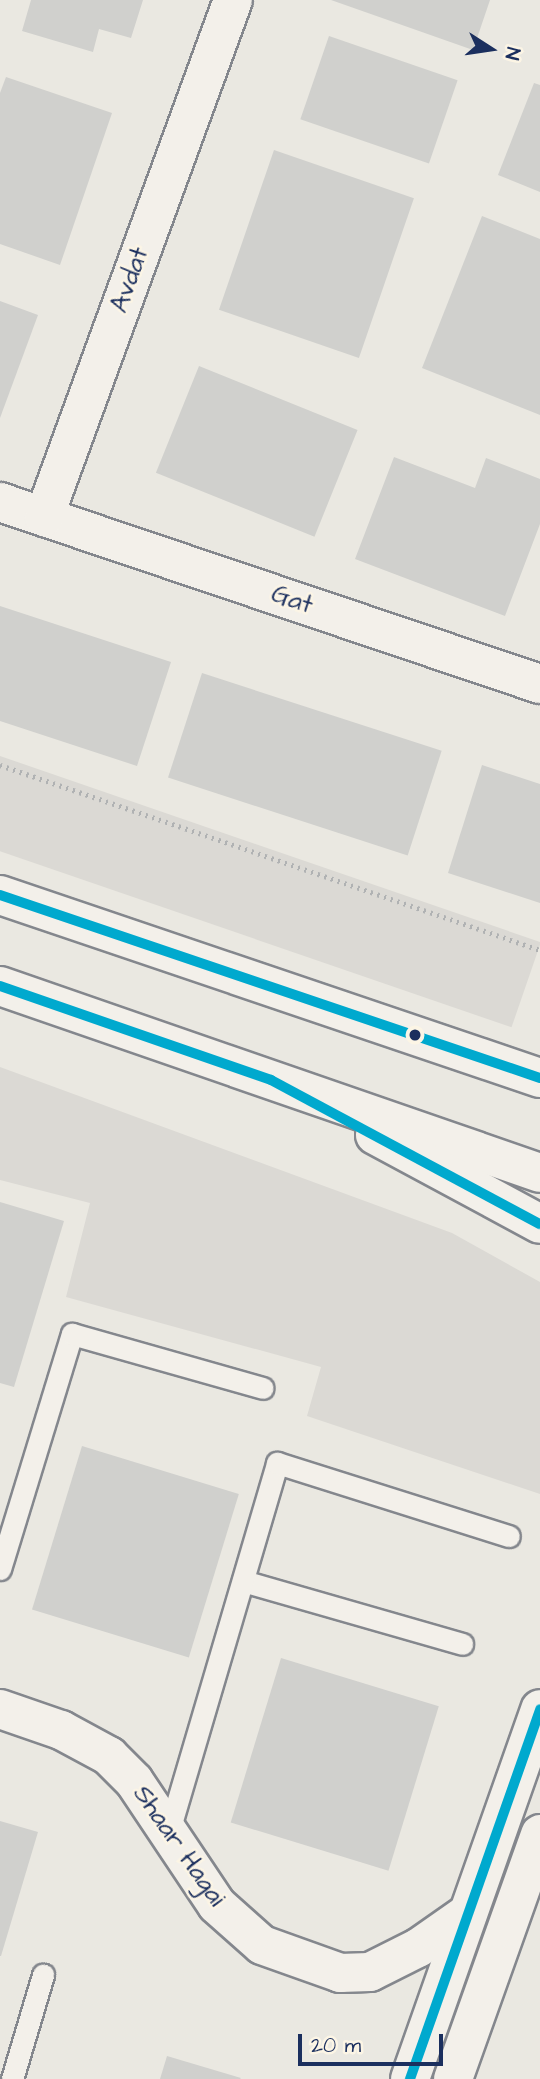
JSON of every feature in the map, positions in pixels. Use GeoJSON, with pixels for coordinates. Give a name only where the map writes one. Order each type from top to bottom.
{"type":"FeatureCollection","features":[{"type":"Feature","properties":{"kind":"street","name":"Avdat"},"geometry":{"type":"LineString","coordinates":[[44,517],[233,0]]}},
{"type":"Feature","properties":{"kind":"street"},"geometry":{"type":"LineString","coordinates":[[0,502],[44,517]]}},
{"type":"Feature","properties":{"kind":"street","name":"Gat"},"geometry":{"type":"LineString","coordinates":[[44,517],[540,684]]}},
{"type":"Feature","properties":{"kind":"street"},"geometry":{"type":"LineString","coordinates":[[0,895],[540,1078]]}},
{"type":"Feature","properties":{"kind":"street"},"geometry":{"type":"LineString","coordinates":[[0,986],[540,1172]]}},
{"type":"Feature","properties":{"kind":"street"},"geometry":{"type":"LineString","coordinates":[[271,1080],[540,1224]]}},
{"type":"Feature","properties":{"kind":"street","name":"Shaar Hagai"},"geometry":{"type":"LineString","coordinates":[[0,1709],[61,1730],[109,1756],[134,1781],[217,1905],[262,1945],[340,1973],[370,1972],[418,1948],[468,1913]]}},
{"type":"Feature","properties":{"kind":"street"},"geometry":{"type":"LineString","coordinates":[[410,2079],[540,1709]]}},
{"type":"Feature","properties":{"kind":"street"},"geometry":{"type":"LineString","coordinates":[[453,2079],[540,1834]]}},
{"type":"Feature","properties":{"kind":"lane"},"geometry":{"type":"LineString","coordinates":[[0,1569],[72,1334],[263,1388]]}},
{"type":"Feature","properties":{"kind":"lane"},"geometry":{"type":"LineString","coordinates":[[168,1834],[277,1463],[509,1536]]}},
{"type":"Feature","properties":{"kind":"lane"},"geometry":{"type":"LineString","coordinates":[[243,1581],[463,1644]]}},
{"type":"Feature","properties":{"kind":"lane"},"geometry":{"type":"LineString","coordinates":[[12,2079],[44,1975]]}},
{"type":"Feature","properties":{"kind":"path"},"geometry":{"type":"LineString","coordinates":[[0,765],[540,950]]}},
{"type":"Feature","properties":{"kind":"shaded area"},"geometry":{"type":"Polygon","coordinates":[[[0,756],[540,942],[512,1027],[0,851],[0,756]]]}},
{"type":"Feature","properties":{"kind":"shaded area"},"geometry":{"type":"Polygon","coordinates":[[[0,1067],[452,1233],[540,1282],[540,1494],[307,1416],[321,1367],[66,1297],[90,1203],[0,1180],[0,1067]]]}},
{"type":"Feature","properties":{"kind":"building"},"geometry":{"type":"Polygon","coordinates":[[[31,0],[143,0],[131,38],[99,29],[93,52],[22,31],[31,0]]]}},
{"type":"Feature","properties":{"kind":"building"},"geometry":{"type":"Polygon","coordinates":[[[331,0],[490,0],[473,50],[331,0]]]}},
{"type":"Feature","properties":{"kind":"building"},"geometry":{"type":"Polygon","coordinates":[[[329,36],[458,80],[429,163],[300,119],[329,36]]]}},
{"type":"Feature","properties":{"kind":"building"},"geometry":{"type":"Polygon","coordinates":[[[6,77],[112,113],[60,265],[0,244],[0,93],[6,77]]]}},
{"type":"Feature","properties":{"kind":"building"},"geometry":{"type":"Polygon","coordinates":[[[534,83],[540,85],[540,192],[498,175],[534,83]]]}},
{"type":"Feature","properties":{"kind":"building"},"geometry":{"type":"Polygon","coordinates":[[[274,150],[414,198],[359,358],[219,310],[274,150]]]}},
{"type":"Feature","properties":{"kind":"building"},"geometry":{"type":"Polygon","coordinates":[[[482,216],[540,239],[540,415],[422,368],[482,216]]]}},
{"type":"Feature","properties":{"kind":"building"},"geometry":{"type":"Polygon","coordinates":[[[0,301],[38,315],[0,418],[0,301]]]}},
{"type":"Feature","properties":{"kind":"building"},"geometry":{"type":"Polygon","coordinates":[[[199,366],[358,430],[314,537],[156,473],[199,366]]]}},
{"type":"Feature","properties":{"kind":"building"},"geometry":{"type":"Polygon","coordinates":[[[394,457],[475,488],[486,458],[540,479],[540,524],[505,616],[355,559],[394,457]]]}},
{"type":"Feature","properties":{"kind":"building"},"geometry":{"type":"Polygon","coordinates":[[[0,606],[171,662],[137,766],[0,721],[0,606]]]}},
{"type":"Feature","properties":{"kind":"building"},"geometry":{"type":"Polygon","coordinates":[[[202,673],[442,751],[408,855],[168,778],[202,673]]]}},
{"type":"Feature","properties":{"kind":"building"},"geometry":{"type":"Polygon","coordinates":[[[482,765],[540,784],[540,903],[448,873],[482,765]]]}},
{"type":"Feature","properties":{"kind":"building"},"geometry":{"type":"Polygon","coordinates":[[[0,1202],[64,1221],[14,1387],[0,1383],[0,1202]]]}},
{"type":"Feature","properties":{"kind":"building"},"geometry":{"type":"Polygon","coordinates":[[[82,1446],[239,1494],[189,1657],[32,1610],[82,1446]]]}},
{"type":"Feature","properties":{"kind":"building"},"geometry":{"type":"Polygon","coordinates":[[[281,1658],[439,1706],[389,1871],[231,1822],[281,1658]]]}},
{"type":"Feature","properties":{"kind":"building"},"geometry":{"type":"Polygon","coordinates":[[[0,1821],[38,1832],[1,1956],[0,1956],[0,1821]]]}},
{"type":"Feature","properties":{"kind":"building"},"geometry":{"type":"Polygon","coordinates":[[[167,2056],[241,2078],[160,2079],[167,2056]]]}},
{"type":"Feature","properties":{"kind":"transit line"},"geometry":{"type":"LineString","coordinates":[[0,895],[540,1078]]}},
{"type":"Feature","properties":{"kind":"transit line"},"geometry":{"type":"LineString","coordinates":[[0,986],[271,1080],[540,1224]]}},
{"type":"Feature","properties":{"kind":"transit line"},"geometry":{"type":"LineString","coordinates":[[410,2079],[540,1709]]}}]}
